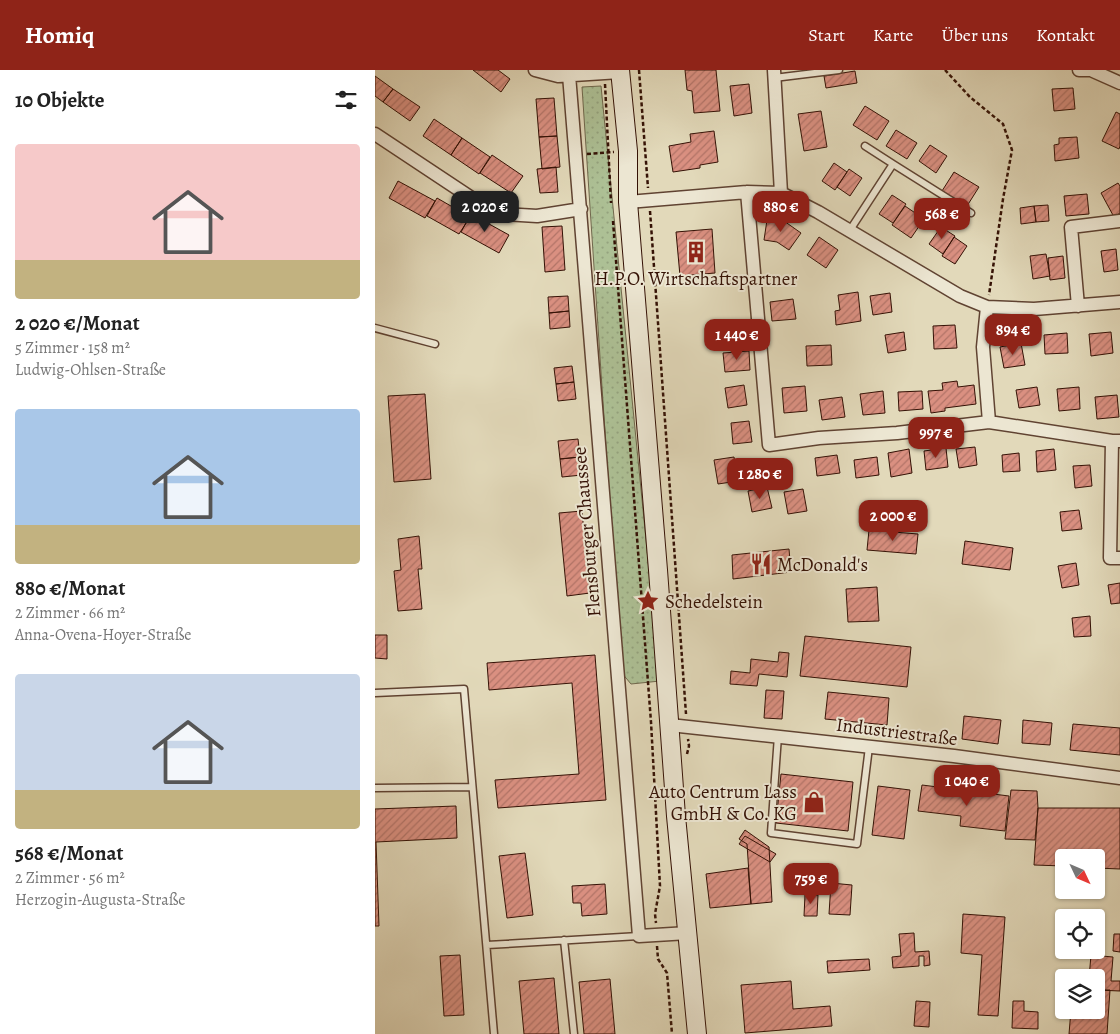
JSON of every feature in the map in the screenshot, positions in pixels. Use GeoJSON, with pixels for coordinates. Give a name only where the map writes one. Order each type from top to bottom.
{"type":"FeatureCollection","features":[{"type":"Feature","properties":{"kind":"main road"},"geometry":{"type":"LineString","coordinates":[[615,72],[637,151],[628,202],[678,725],[676,816],[697,1034]]}},
{"type":"Feature","properties":{"kind":"street"},"geometry":{"type":"LineString","coordinates":[[535,70],[549,75],[615,72]]}},
{"type":"Feature","properties":{"kind":"street"},"geometry":{"type":"LineString","coordinates":[[1079,70],[1093,70],[1120,83]]}},
{"type":"Feature","properties":{"kind":"street"},"geometry":{"type":"LineString","coordinates":[[774,74],[781,193]]}},
{"type":"Feature","properties":{"kind":"street","name":"Flensburger Chaussee"},"geometry":{"type":"LineString","coordinates":[[569,75],[577,154],[639,936]]}},
{"type":"Feature","properties":{"kind":"street"},"geometry":{"type":"LineString","coordinates":[[375,134],[479,203],[503,214],[537,216],[581,210]]}},
{"type":"Feature","properties":{"kind":"street"},"geometry":{"type":"LineString","coordinates":[[747,192],[769,445],[819,438],[897,433],[989,422],[1116,441],[1110,558],[1120,558]]}},
{"type":"Feature","properties":{"kind":"street"},"geometry":{"type":"LineString","coordinates":[[628,202],[747,192],[781,193],[849,230],[960,296],[987,307],[1034,309],[1120,302]]}},
{"type":"Feature","properties":{"kind":"street"},"geometry":{"type":"LineString","coordinates":[[1079,306],[1071,227],[1120,221]]}},
{"type":"Feature","properties":{"kind":"street"},"geometry":{"type":"LineString","coordinates":[[987,307],[983,347],[989,422]]}},
{"type":"Feature","properties":{"kind":"street","name":"Industriestraße"},"geometry":{"type":"LineString","coordinates":[[678,725],[1120,778]]}},
{"type":"Feature","properties":{"kind":"street"},"geometry":{"type":"LineString","coordinates":[[639,936],[688,933]]}},
{"type":"Feature","properties":{"kind":"lane"},"geometry":{"type":"LineString","coordinates":[[774,74],[839,70]]}},
{"type":"Feature","properties":{"kind":"lane"},"geometry":{"type":"LineString","coordinates":[[865,146],[971,213]]}},
{"type":"Feature","properties":{"kind":"lane"},"geometry":{"type":"LineString","coordinates":[[849,230],[893,164]]}},
{"type":"Feature","properties":{"kind":"lane"},"geometry":{"type":"LineString","coordinates":[[375,328],[435,344]]}},
{"type":"Feature","properties":{"kind":"lane"},"geometry":{"type":"LineString","coordinates":[[375,693],[464,689],[494,1034]]}},
{"type":"Feature","properties":{"kind":"lane"},"geometry":{"type":"LineString","coordinates":[[778,736],[771,833],[857,844],[869,747]]}},
{"type":"Feature","properties":{"kind":"lane"},"geometry":{"type":"LineString","coordinates":[[375,788],[472,787]]}},
{"type":"Feature","properties":{"kind":"lane"},"geometry":{"type":"LineString","coordinates":[[487,945],[639,936]]}},
{"type":"Feature","properties":{"kind":"lane"},"geometry":{"type":"LineString","coordinates":[[564,940],[574,1034]]}},
{"type":"Feature","properties":{"kind":"path"},"geometry":{"type":"LineString","coordinates":[[639,70],[637,151],[649,200],[678,725]]}},
{"type":"Feature","properties":{"kind":"path"},"geometry":{"type":"LineString","coordinates":[[945,70],[970,97],[1003,124],[1012,150],[987,307]]}},
{"type":"Feature","properties":{"kind":"path"},"geometry":{"type":"LineString","coordinates":[[612,211],[604,92],[615,72]]}},
{"type":"Feature","properties":{"kind":"path"},"geometry":{"type":"LineString","coordinates":[[577,154],[637,151]]}},
{"type":"Feature","properties":{"kind":"path"},"geometry":{"type":"LineString","coordinates":[[613,221],[651,722],[660,886],[655,914],[657,959],[667,973],[672,1034]]}},
{"type":"Feature","properties":{"kind":"green space"},"geometry":{"type":"Polygon","coordinates":[[[601,86],[660,681],[631,684],[621,672],[582,87],[601,86]]]}},
{"type":"Feature","properties":{"kind":"building"},"geometry":{"type":"Polygon","coordinates":[[[473,70],[498,70],[510,79],[501,92],[473,70]]]}},
{"type":"Feature","properties":{"kind":"building"},"geometry":{"type":"Polygon","coordinates":[[[685,70],[716,70],[720,111],[694,113],[692,91],[687,90],[685,70]]]}},
{"type":"Feature","properties":{"kind":"building"},"geometry":{"type":"Polygon","coordinates":[[[855,71],[857,83],[826,88],[824,76],[855,71]]]}},
{"type":"Feature","properties":{"kind":"building"},"geometry":{"type":"Polygon","coordinates":[[[375,76],[393,89],[383,102],[375,96],[375,76]]]}},
{"type":"Feature","properties":{"kind":"building"},"geometry":{"type":"Polygon","coordinates":[[[749,84],[752,113],[734,116],[730,86],[749,84]]]}},
{"type":"Feature","properties":{"kind":"building"},"geometry":{"type":"Polygon","coordinates":[[[1073,88],[1075,109],[1054,111],[1052,89],[1073,88]]]}},
{"type":"Feature","properties":{"kind":"building"},"geometry":{"type":"Polygon","coordinates":[[[393,89],[420,107],[410,121],[383,102],[393,89]]]}},
{"type":"Feature","properties":{"kind":"building"},"geometry":{"type":"Polygon","coordinates":[[[554,98],[557,136],[539,137],[536,99],[554,98]]]}},
{"type":"Feature","properties":{"kind":"building"},"geometry":{"type":"Polygon","coordinates":[[[865,106],[889,121],[877,140],[853,125],[865,106]]]}},
{"type":"Feature","properties":{"kind":"building"},"geometry":{"type":"Polygon","coordinates":[[[821,111],[827,147],[804,151],[798,114],[821,111]]]}},
{"type":"Feature","properties":{"kind":"building"},"geometry":{"type":"Polygon","coordinates":[[[1116,112],[1120,114],[1119,149],[1102,141],[1116,112]]]}},
{"type":"Feature","properties":{"kind":"building"},"geometry":{"type":"Polygon","coordinates":[[[434,119],[462,138],[451,155],[423,136],[434,119]]]}},
{"type":"Feature","properties":{"kind":"building"},"geometry":{"type":"Polygon","coordinates":[[[896,130],[917,143],[907,159],[886,146],[896,130]]]}},
{"type":"Feature","properties":{"kind":"building"},"geometry":{"type":"Polygon","coordinates":[[[714,131],[718,162],[700,165],[700,168],[673,172],[669,146],[691,142],[690,134],[714,131]]]}},
{"type":"Feature","properties":{"kind":"building"},"geometry":{"type":"Polygon","coordinates":[[[557,136],[560,167],[542,169],[539,137],[557,136]]]}},
{"type":"Feature","properties":{"kind":"building"},"geometry":{"type":"Polygon","coordinates":[[[1077,137],[1079,158],[1055,161],[1054,145],[1059,144],[1059,138],[1077,137]]]}},
{"type":"Feature","properties":{"kind":"building"},"geometry":{"type":"Polygon","coordinates":[[[462,138],[490,157],[479,174],[451,155],[462,138]]]}},
{"type":"Feature","properties":{"kind":"building"},"geometry":{"type":"Polygon","coordinates":[[[930,145],[947,156],[936,173],[919,161],[930,145]]]}},
{"type":"Feature","properties":{"kind":"building"},"geometry":{"type":"Polygon","coordinates":[[[492,155],[523,176],[511,193],[480,173],[492,155]]]}},
{"type":"Feature","properties":{"kind":"building"},"geometry":{"type":"Polygon","coordinates":[[[834,163],[847,172],[835,190],[822,181],[834,163]]]}},
{"type":"Feature","properties":{"kind":"building"},"geometry":{"type":"Polygon","coordinates":[[[556,167],[558,192],[540,193],[537,169],[556,167]]]}},
{"type":"Feature","properties":{"kind":"building"},"geometry":{"type":"Polygon","coordinates":[[[849,169],[862,178],[850,196],[837,187],[849,169]]]}},
{"type":"Feature","properties":{"kind":"building"},"geometry":{"type":"Polygon","coordinates":[[[954,172],[979,187],[967,206],[942,191],[954,172]]]}},
{"type":"Feature","properties":{"kind":"building"},"geometry":{"type":"Polygon","coordinates":[[[398,181],[435,201],[425,218],[389,198],[398,181]]]}},
{"type":"Feature","properties":{"kind":"building"},"geometry":{"type":"Polygon","coordinates":[[[1118,183],[1120,186],[1120,213],[1114,217],[1101,193],[1118,183]]]}},
{"type":"Feature","properties":{"kind":"building"},"geometry":{"type":"Polygon","coordinates":[[[1087,194],[1089,214],[1066,216],[1064,196],[1087,194]]]}},
{"type":"Feature","properties":{"kind":"building"},"geometry":{"type":"Polygon","coordinates":[[[892,195],[906,204],[893,223],[879,214],[892,195]]]}},
{"type":"Feature","properties":{"kind":"building"},"geometry":{"type":"Polygon","coordinates":[[[437,198],[470,217],[459,234],[427,216],[437,198]]]}},
{"type":"Feature","properties":{"kind":"building"},"geometry":{"type":"Polygon","coordinates":[[[1048,205],[1049,221],[1036,222],[1034,206],[1048,205]]]}},
{"type":"Feature","properties":{"kind":"building"},"geometry":{"type":"Polygon","coordinates":[[[905,206],[924,219],[911,238],[892,225],[905,206]]]}},
{"type":"Feature","properties":{"kind":"building"},"geometry":{"type":"Polygon","coordinates":[[[1034,206],[1036,222],[1021,224],[1020,208],[1034,206]]]}},
{"type":"Feature","properties":{"kind":"building"},"geometry":{"type":"Polygon","coordinates":[[[471,214],[509,235],[499,253],[461,232],[471,214]]]}},
{"type":"Feature","properties":{"kind":"building"},"geometry":{"type":"Polygon","coordinates":[[[767,220],[784,221],[801,233],[789,250],[777,242],[764,240],[767,220]]]}},
{"type":"Feature","properties":{"kind":"building"},"geometry":{"type":"Polygon","coordinates":[[[562,226],[565,270],[545,272],[542,227],[562,226]]]}},
{"type":"Feature","properties":{"kind":"building"},"geometry":{"type":"Polygon","coordinates":[[[941,227],[955,236],[943,254],[929,244],[941,227]]]}},
{"type":"Feature","properties":{"kind":"building","name":"H.P.O. Wirtschaftspartner"},"geometry":{"type":"Polygon","coordinates":[[[712,229],[715,273],[680,276],[676,232],[712,229]]]}},
{"type":"Feature","properties":{"kind":"building"},"geometry":{"type":"Polygon","coordinates":[[[819,237],[838,250],[826,268],[807,255],[819,237]]]}},
{"type":"Feature","properties":{"kind":"building"},"geometry":{"type":"Polygon","coordinates":[[[954,237],[967,246],[955,264],[942,256],[954,237]]]}},
{"type":"Feature","properties":{"kind":"building"},"geometry":{"type":"Polygon","coordinates":[[[1116,249],[1118,270],[1104,272],[1101,251],[1116,249]]]}},
{"type":"Feature","properties":{"kind":"building"},"geometry":{"type":"Polygon","coordinates":[[[1046,254],[1050,276],[1033,279],[1030,256],[1046,254]]]}},
{"type":"Feature","properties":{"kind":"building"},"geometry":{"type":"Polygon","coordinates":[[[1063,256],[1065,278],[1050,280],[1048,258],[1063,256]]]}},
{"type":"Feature","properties":{"kind":"building"},"geometry":{"type":"Polygon","coordinates":[[[858,292],[861,321],[836,325],[835,311],[840,310],[838,295],[858,292]]]}},
{"type":"Feature","properties":{"kind":"building"},"geometry":{"type":"Polygon","coordinates":[[[890,293],[892,312],[873,315],[870,296],[890,293]]]}},
{"type":"Feature","properties":{"kind":"building"},"geometry":{"type":"Polygon","coordinates":[[[568,296],[569,311],[549,313],[548,297],[568,296]]]}},
{"type":"Feature","properties":{"kind":"building"},"geometry":{"type":"Polygon","coordinates":[[[793,299],[796,319],[772,321],[770,302],[793,299]]]}},
{"type":"Feature","properties":{"kind":"building"},"geometry":{"type":"Polygon","coordinates":[[[569,311],[570,327],[550,329],[549,313],[569,311]]]}},
{"type":"Feature","properties":{"kind":"building"},"geometry":{"type":"Polygon","coordinates":[[[955,325],[957,348],[934,349],[933,326],[955,325]]]}},
{"type":"Feature","properties":{"kind":"building"},"geometry":{"type":"Polygon","coordinates":[[[904,332],[906,350],[888,353],[885,335],[904,332]]]}},
{"type":"Feature","properties":{"kind":"building"},"geometry":{"type":"Polygon","coordinates":[[[1111,332],[1113,353],[1091,356],[1089,334],[1111,332]]]}},
{"type":"Feature","properties":{"kind":"building"},"geometry":{"type":"Polygon","coordinates":[[[1067,333],[1068,353],[1045,354],[1044,335],[1067,333]]]}},
{"type":"Feature","properties":{"kind":"building"},"geometry":{"type":"Polygon","coordinates":[[[1021,343],[1025,365],[1004,368],[1000,347],[1021,343]]]}},
{"type":"Feature","properties":{"kind":"building"},"geometry":{"type":"Polygon","coordinates":[[[831,345],[832,365],[807,366],[806,346],[831,345]]]}},
{"type":"Feature","properties":{"kind":"building"},"geometry":{"type":"Polygon","coordinates":[[[749,351],[750,370],[725,372],[723,353],[749,351]]]}},
{"type":"Feature","properties":{"kind":"building"},"geometry":{"type":"Polygon","coordinates":[[[572,366],[574,382],[556,384],[554,368],[572,366]]]}},
{"type":"Feature","properties":{"kind":"building"},"geometry":{"type":"Polygon","coordinates":[[[957,381],[958,387],[974,385],[976,404],[945,408],[945,411],[931,413],[928,391],[943,390],[942,383],[957,381]]]}},
{"type":"Feature","properties":{"kind":"building"},"geometry":{"type":"Polygon","coordinates":[[[574,382],[576,399],[558,401],[556,384],[574,382]]]}},
{"type":"Feature","properties":{"kind":"building"},"geometry":{"type":"Polygon","coordinates":[[[744,385],[747,405],[728,408],[725,388],[744,385]]]}},
{"type":"Feature","properties":{"kind":"building"},"geometry":{"type":"Polygon","coordinates":[[[805,386],[807,411],[784,413],[782,388],[805,386]]]}},
{"type":"Feature","properties":{"kind":"building"},"geometry":{"type":"Polygon","coordinates":[[[1037,387],[1040,405],[1019,408],[1016,390],[1037,387]]]}},
{"type":"Feature","properties":{"kind":"building"},"geometry":{"type":"Polygon","coordinates":[[[1079,387],[1080,409],[1059,411],[1057,389],[1079,387]]]}},
{"type":"Feature","properties":{"kind":"building"},"geometry":{"type":"Polygon","coordinates":[[[883,391],[885,413],[863,415],[860,394],[883,391]]]}},
{"type":"Feature","properties":{"kind":"building"},"geometry":{"type":"Polygon","coordinates":[[[922,391],[923,409],[899,411],[898,392],[922,391]]]}},
{"type":"Feature","properties":{"kind":"building"},"geometry":{"type":"Polygon","coordinates":[[[425,394],[431,479],[394,482],[388,396],[425,394]]]}},
{"type":"Feature","properties":{"kind":"building"},"geometry":{"type":"Polygon","coordinates":[[[1117,395],[1119,417],[1097,419],[1095,397],[1117,395]]]}},
{"type":"Feature","properties":{"kind":"building"},"geometry":{"type":"Polygon","coordinates":[[[842,397],[845,417],[822,420],[819,400],[842,397]]]}},
{"type":"Feature","properties":{"kind":"building"},"geometry":{"type":"Polygon","coordinates":[[[749,421],[752,442],[733,444],[731,423],[749,421]]]}},
{"type":"Feature","properties":{"kind":"building"},"geometry":{"type":"Polygon","coordinates":[[[578,439],[580,457],[560,459],[558,441],[578,439]]]}},
{"type":"Feature","properties":{"kind":"building"},"geometry":{"type":"Polygon","coordinates":[[[975,447],[977,465],[959,468],[956,449],[975,447]]]}},
{"type":"Feature","properties":{"kind":"building"},"geometry":{"type":"Polygon","coordinates":[[[946,448],[948,467],[926,470],[924,451],[946,448]]]}},
{"type":"Feature","properties":{"kind":"building"},"geometry":{"type":"Polygon","coordinates":[[[909,449],[912,473],[891,477],[888,453],[909,449]]]}},
{"type":"Feature","properties":{"kind":"building"},"geometry":{"type":"Polygon","coordinates":[[[1054,449],[1056,470],[1037,472],[1036,451],[1054,449]]]}},
{"type":"Feature","properties":{"kind":"building"},"geometry":{"type":"Polygon","coordinates":[[[1019,453],[1020,471],[1003,472],[1002,455],[1019,453]]]}},
{"type":"Feature","properties":{"kind":"building"},"geometry":{"type":"Polygon","coordinates":[[[837,455],[840,473],[817,476],[815,458],[837,455]]]}},
{"type":"Feature","properties":{"kind":"building"},"geometry":{"type":"Polygon","coordinates":[[[580,457],[582,475],[562,477],[560,459],[580,457]]]}},
{"type":"Feature","properties":{"kind":"building"},"geometry":{"type":"Polygon","coordinates":[[[734,457],[738,481],[718,484],[714,460],[734,457]]]}},
{"type":"Feature","properties":{"kind":"building"},"geometry":{"type":"Polygon","coordinates":[[[877,457],[879,475],[856,478],[854,460],[877,457]]]}},
{"type":"Feature","properties":{"kind":"building"},"geometry":{"type":"Polygon","coordinates":[[[1090,465],[1092,486],[1075,488],[1073,466],[1090,465]]]}},
{"type":"Feature","properties":{"kind":"building"},"geometry":{"type":"Polygon","coordinates":[[[767,487],[772,508],[752,512],[748,491],[767,487]]]}},
{"type":"Feature","properties":{"kind":"building"},"geometry":{"type":"Polygon","coordinates":[[[803,489],[807,511],[788,514],[784,492],[803,489]]]}},
{"type":"Feature","properties":{"kind":"building"},"geometry":{"type":"Polygon","coordinates":[[[1079,510],[1082,529],[1062,531],[1060,512],[1079,510]]]}},
{"type":"Feature","properties":{"kind":"building"},"geometry":{"type":"Polygon","coordinates":[[[582,511],[590,593],[567,596],[559,513],[582,511]]]}},
{"type":"Feature","properties":{"kind":"building"},"geometry":{"type":"Polygon","coordinates":[[[869,530],[918,534],[916,554],[867,550],[869,530]]]}},
{"type":"Feature","properties":{"kind":"building"},"geometry":{"type":"Polygon","coordinates":[[[419,536],[422,569],[418,569],[422,609],[398,611],[394,571],[401,570],[398,539],[419,536]]]}},
{"type":"Feature","properties":{"kind":"building"},"geometry":{"type":"Polygon","coordinates":[[[965,541],[1013,548],[1010,570],[962,564],[965,541]]]}},
{"type":"Feature","properties":{"kind":"building","name":"McDonald's"},"geometry":{"type":"Polygon","coordinates":[[[789,549],[791,572],[733,579],[732,555],[789,549]]]}},
{"type":"Feature","properties":{"kind":"building"},"geometry":{"type":"Polygon","coordinates":[[[1076,563],[1079,585],[1062,588],[1058,566],[1076,563]]]}},
{"type":"Feature","properties":{"kind":"building"},"geometry":{"type":"Polygon","coordinates":[[[1120,583],[1120,603],[1111,604],[1108,585],[1120,583]]]}},
{"type":"Feature","properties":{"kind":"building"},"geometry":{"type":"Polygon","coordinates":[[[877,587],[879,621],[848,622],[846,589],[877,587]]]}},
{"type":"Feature","properties":{"kind":"building"},"geometry":{"type":"Polygon","coordinates":[[[1090,616],[1091,636],[1074,637],[1072,618],[1090,616]]]}},
{"type":"Feature","properties":{"kind":"building"},"geometry":{"type":"Polygon","coordinates":[[[375,635],[387,635],[387,659],[375,658],[375,635]]]}},
{"type":"Feature","properties":{"kind":"building"},"geometry":{"type":"Polygon","coordinates":[[[805,636],[911,647],[907,687],[800,676],[805,636]]]}},
{"type":"Feature","properties":{"kind":"building"},"geometry":{"type":"Polygon","coordinates":[[[779,652],[789,653],[787,677],[759,674],[757,686],[730,684],[731,671],[750,673],[751,659],[778,662],[779,652]]]}},
{"type":"Feature","properties":{"kind":"building"},"geometry":{"type":"Polygon","coordinates":[[[595,655],[606,800],[498,808],[495,780],[579,774],[572,683],[489,690],[487,663],[595,655]]]}},
{"type":"Feature","properties":{"kind":"building"},"geometry":{"type":"Polygon","coordinates":[[[766,690],[784,691],[782,719],[764,718],[766,690]]]}},
{"type":"Feature","properties":{"kind":"building"},"geometry":{"type":"Polygon","coordinates":[[[828,692],[889,698],[887,725],[825,719],[828,692]]]}},
{"type":"Feature","properties":{"kind":"building"},"geometry":{"type":"Polygon","coordinates":[[[964,716],[1001,720],[998,744],[962,739],[964,716]]]}},
{"type":"Feature","properties":{"kind":"building"},"geometry":{"type":"Polygon","coordinates":[[[1023,720],[1052,723],[1050,745],[1022,743],[1023,720]]]}},
{"type":"Feature","properties":{"kind":"building"},"geometry":{"type":"Polygon","coordinates":[[[1073,724],[1120,728],[1120,755],[1070,750],[1073,724]]]}},
{"type":"Feature","properties":{"kind":"building","name":"Auto Centrum Lass GmbH & Co. KG"},"geometry":{"type":"Polygon","coordinates":[[[781,774],[853,782],[848,831],[776,823],[781,774]]]}},
{"type":"Feature","properties":{"kind":"building"},"geometry":{"type":"Polygon","coordinates":[[[922,785],[1009,796],[1005,831],[960,826],[961,816],[918,811],[922,785]]]}},
{"type":"Feature","properties":{"kind":"building"},"geometry":{"type":"Polygon","coordinates":[[[878,786],[910,790],[904,839],[872,835],[878,786]]]}},
{"type":"Feature","properties":{"kind":"building"},"geometry":{"type":"Polygon","coordinates":[[[1011,790],[1037,791],[1038,808],[1035,840],[1005,839],[1011,790]]]}},
{"type":"Feature","properties":{"kind":"building"},"geometry":{"type":"Polygon","coordinates":[[[456,806],[457,838],[376,842],[379,926],[375,926],[375,809],[456,806]]]}},
{"type":"Feature","properties":{"kind":"building"},"geometry":{"type":"Polygon","coordinates":[[[1038,808],[1120,808],[1120,869],[1105,868],[1105,849],[1055,849],[1055,866],[1034,865],[1038,808]]]}},
{"type":"Feature","properties":{"kind":"building"},"geometry":{"type":"Polygon","coordinates":[[[745,830],[769,847],[772,902],[751,904],[747,844],[739,839],[745,830]]]}},
{"type":"Feature","properties":{"kind":"building"},"geometry":{"type":"Polygon","coordinates":[[[745,836],[776,854],[770,862],[739,844],[745,836]]]}},
{"type":"Feature","properties":{"kind":"building"},"geometry":{"type":"Polygon","coordinates":[[[525,853],[533,915],[507,918],[499,856],[525,853]]]}},
{"type":"Feature","properties":{"kind":"building"},"geometry":{"type":"Polygon","coordinates":[[[748,868],[751,904],[710,908],[706,874],[748,868]]]}},
{"type":"Feature","properties":{"kind":"building"},"geometry":{"type":"Polygon","coordinates":[[[831,883],[852,885],[850,915],[829,914],[831,883]]]}},
{"type":"Feature","properties":{"kind":"building"},"geometry":{"type":"Polygon","coordinates":[[[605,884],[607,914],[582,916],[581,903],[573,903],[572,886],[605,884]]]}},
{"type":"Feature","properties":{"kind":"building"},"geometry":{"type":"Polygon","coordinates":[[[805,895],[818,895],[817,916],[804,916],[805,895]]]}},
{"type":"Feature","properties":{"kind":"building"},"geometry":{"type":"Polygon","coordinates":[[[963,914],[1005,917],[998,1016],[978,1015],[982,955],[961,953],[963,914]]]}},
{"type":"Feature","properties":{"kind":"building"},"geometry":{"type":"Polygon","coordinates":[[[914,933],[915,952],[929,951],[930,965],[924,966],[924,956],[919,956],[919,966],[893,968],[892,957],[901,956],[899,934],[914,933]]]}},
{"type":"Feature","properties":{"kind":"building"},"geometry":{"type":"Polygon","coordinates":[[[1114,934],[1120,934],[1120,952],[1113,951],[1114,934]]]}},
{"type":"Feature","properties":{"kind":"building"},"geometry":{"type":"Polygon","coordinates":[[[460,955],[464,1015],[444,1016],[440,956],[460,955]]]}},
{"type":"Feature","properties":{"kind":"building"},"geometry":{"type":"Polygon","coordinates":[[[1113,957],[1111,981],[1120,981],[1120,991],[1105,990],[1105,969],[1090,969],[1091,959],[1113,957]]]}},
{"type":"Feature","properties":{"kind":"building"},"geometry":{"type":"Polygon","coordinates":[[[869,959],[870,970],[828,973],[827,961],[869,959]]]}},
{"type":"Feature","properties":{"kind":"building"},"geometry":{"type":"Polygon","coordinates":[[[554,978],[559,1034],[524,1034],[519,981],[554,978]]]}},
{"type":"Feature","properties":{"kind":"building"},"geometry":{"type":"Polygon","coordinates":[[[610,979],[615,1034],[584,1034],[579,982],[610,979]]]}},
{"type":"Feature","properties":{"kind":"building"},"geometry":{"type":"Polygon","coordinates":[[[791,981],[793,1009],[830,1006],[832,1026],[745,1033],[741,985],[791,981]]]}},
{"type":"Feature","properties":{"kind":"building"},"geometry":{"type":"Polygon","coordinates":[[[1105,990],[1110,990],[1107,1034],[1069,1034],[1070,1019],[1105,1019],[1105,990]]]}},
{"type":"Feature","properties":{"kind":"building"},"geometry":{"type":"Polygon","coordinates":[[[916,1001],[930,1002],[929,1027],[914,1026],[916,1001]]]}},
{"type":"Feature","properties":{"kind":"building"},"geometry":{"type":"Polygon","coordinates":[[[1013,1001],[1024,1001],[1024,1011],[1038,1012],[1038,1029],[1012,1028],[1013,1001]]]}},
{"type":"Feature","properties":{"kind":"place","name":"H.P.O. Wirtschaftspartner"},"geometry":{"type":"Point","coordinates":[696,252]}},
{"type":"Feature","properties":{"kind":"place","name":"McDonald's"},"geometry":{"type":"Point","coordinates":[761,564]}},
{"type":"Feature","properties":{"kind":"place","name":"Schedelstein"},"geometry":{"type":"Point","coordinates":[648,601]}},
{"type":"Feature","properties":{"kind":"place","name":"Auto Centrum Lass GmbH & Co. KG"},"geometry":{"type":"Point","coordinates":[814,802]}}]}
